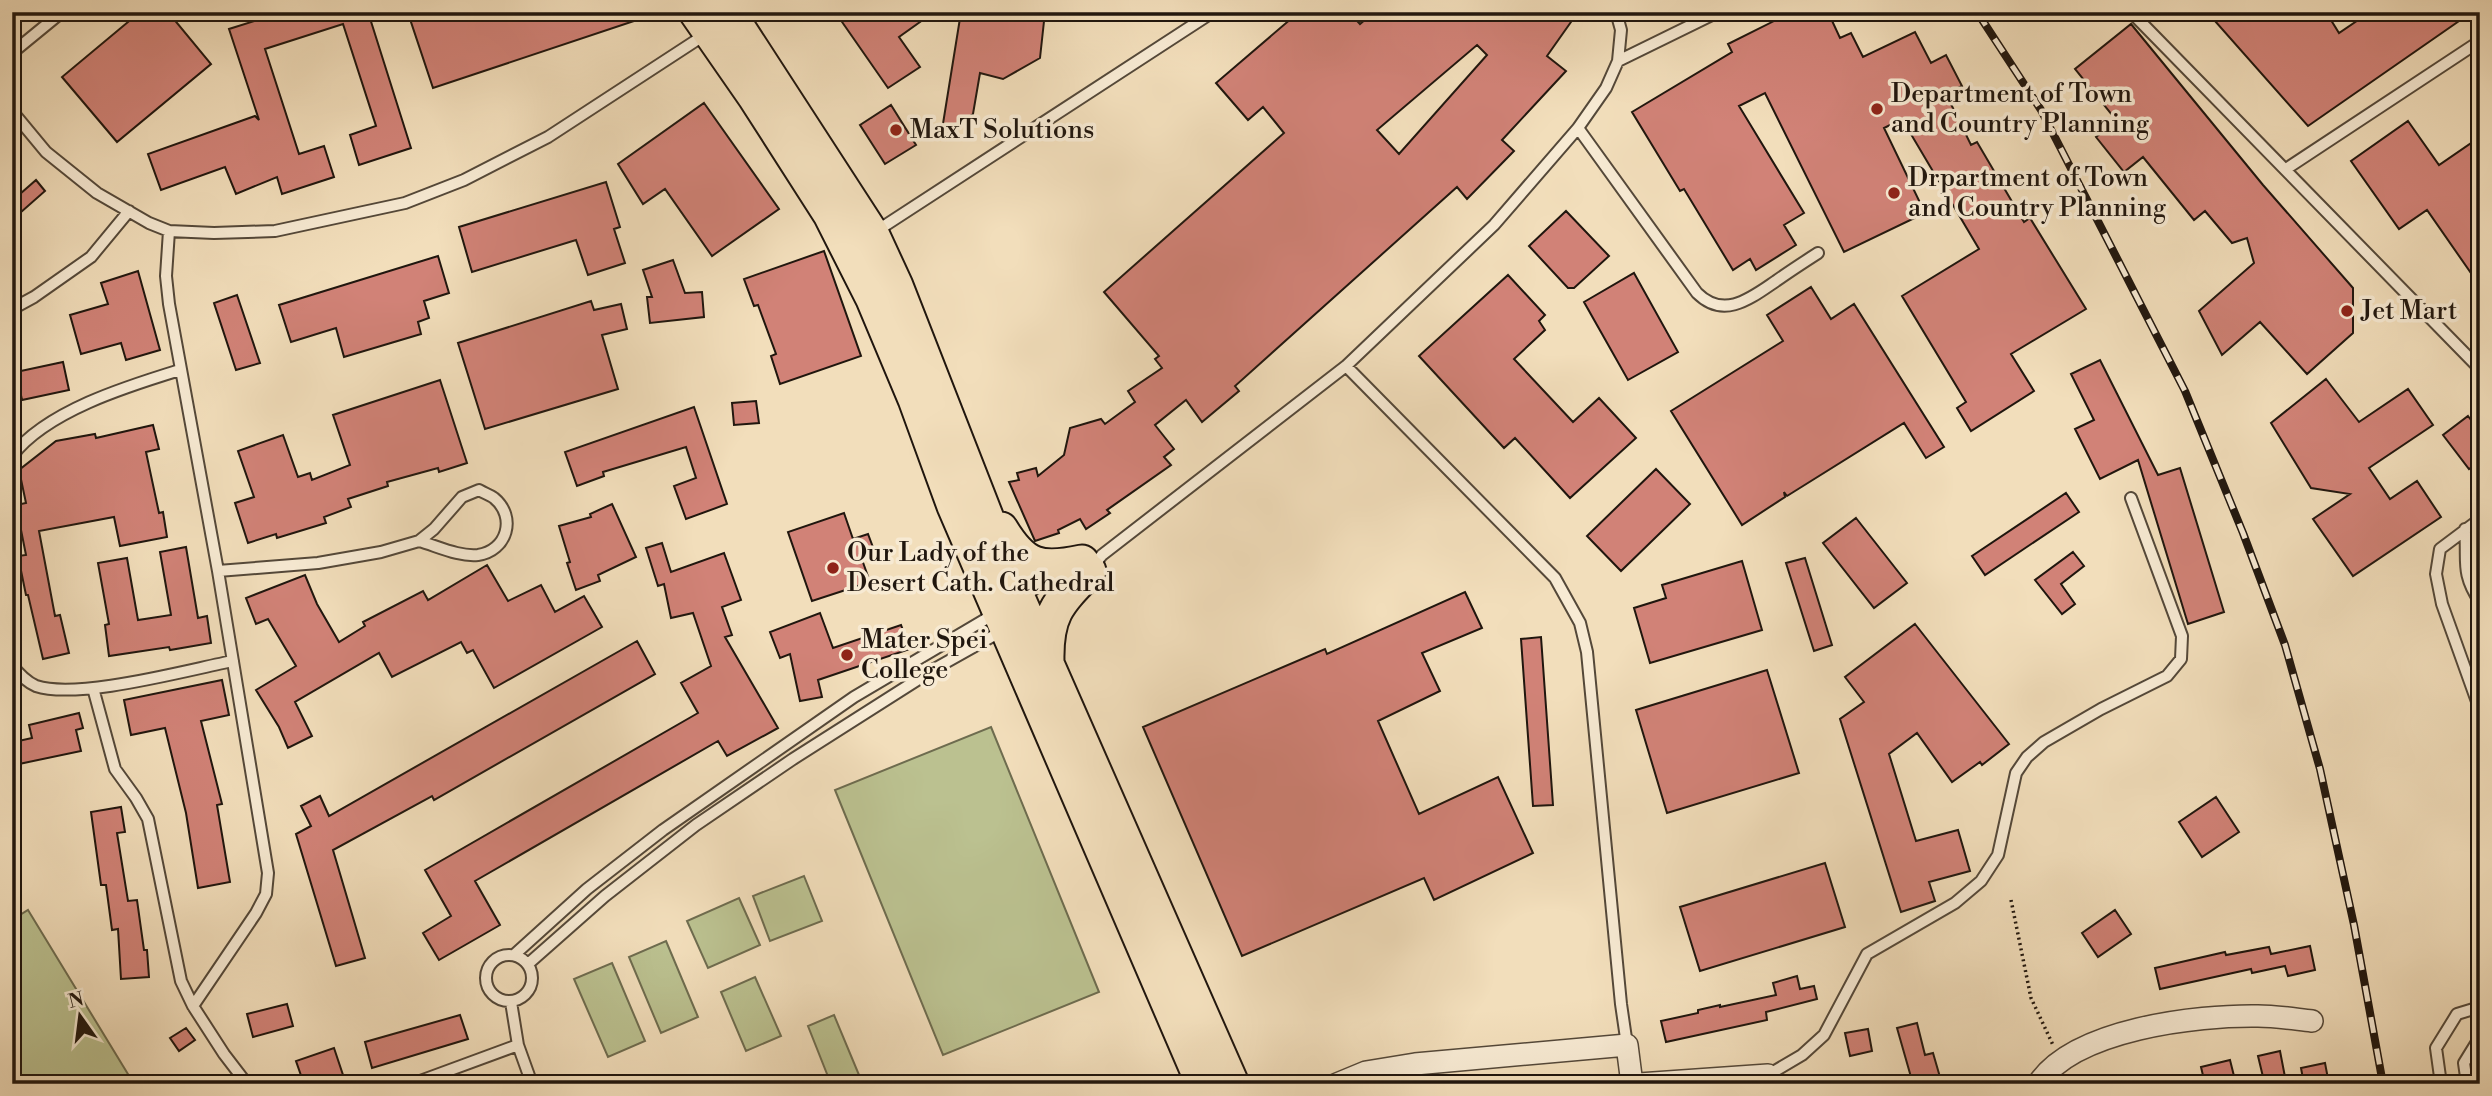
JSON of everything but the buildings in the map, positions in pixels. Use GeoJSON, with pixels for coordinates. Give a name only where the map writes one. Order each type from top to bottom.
{"type":"FeatureCollection","features":[{"type":"Feature","properties":{"kind":"main road"},"geometry":{"type":"LineString","coordinates":[[716,18],[860,241],[896,286],[970,502],[1047,661],[1226,1080]]}},
{"type":"Feature","properties":{"kind":"main road"},"geometry":{"type":"LineString","coordinates":[[970,502],[994,517],[1023,559],[1048,567],[1091,563]]}},
{"type":"Feature","properties":{"kind":"main road"},"geometry":{"type":"LineString","coordinates":[[1047,661],[1046,634],[1057,607],[1091,563]]}},
{"type":"Feature","properties":{"kind":"main road"},"geometry":{"type":"LineString","coordinates":[[1022,611],[1054,735],[1226,1080]]}},
{"type":"Feature","properties":{"kind":"street"},"geometry":{"type":"LineString","coordinates":[[2038,1084],[2044,1075],[2061,1061],[2106,1038],[2162,1024],[2225,1016],[2312,1021]]}},
{"type":"Feature","properties":{"kind":"street"},"geometry":{"type":"LineString","coordinates":[[1336,1084],[1366,1072],[1415,1064],[1627,1045],[1632,1084]]}},
{"type":"Feature","properties":{"kind":"street"},"geometry":{"type":"LineString","coordinates":[[1639,1084],[1768,1079]]}},
{"type":"Feature","properties":{"kind":"lane"},"geometry":{"type":"LineString","coordinates":[[12,53],[62,12]]}},
{"type":"Feature","properties":{"kind":"lane"},"geometry":{"type":"LineString","coordinates":[[860,241],[1213,12]]}},
{"type":"Feature","properties":{"kind":"lane"},"geometry":{"type":"LineString","coordinates":[[528,964],[614,888],[696,825],[1091,563],[1346,366],[1494,225],[1578,128],[1606,88],[1618,61],[1621,30],[1616,12]]}},
{"type":"Feature","properties":{"kind":"lane"},"geometry":{"type":"LineString","coordinates":[[1618,61],[1718,12]]}},
{"type":"Feature","properties":{"kind":"lane"},"geometry":{"type":"LineString","coordinates":[[2131,12],[2480,369]]}},
{"type":"Feature","properties":{"kind":"lane"},"geometry":{"type":"LineString","coordinates":[[12,111],[46,152],[97,193],[169,231],[275,231],[405,203],[464,180],[548,137],[716,18]]}},
{"type":"Feature","properties":{"kind":"lane"},"geometry":{"type":"LineString","coordinates":[[2286,169],[2480,41]]}},
{"type":"Feature","properties":{"kind":"lane"},"geometry":{"type":"LineString","coordinates":[[1578,128],[1705,301],[1729,306],[1747,300],[1818,253]]}},
{"type":"Feature","properties":{"kind":"lane"},"geometry":{"type":"LineString","coordinates":[[12,309],[91,257],[128,211]]}},
{"type":"Feature","properties":{"kind":"lane"},"geometry":{"type":"LineString","coordinates":[[169,231],[166,276],[180,370],[218,571],[268,873],[266,894],[234,948],[193,1006]]}},
{"type":"Feature","properties":{"kind":"lane"},"geometry":{"type":"LineString","coordinates":[[1346,366],[1555,578],[1580,623],[1587,652],[1627,1045]]}},
{"type":"Feature","properties":{"kind":"lane"},"geometry":{"type":"LineString","coordinates":[[12,456],[43,427],[113,390],[180,370]]}},
{"type":"Feature","properties":{"kind":"lane"},"geometry":{"type":"LineString","coordinates":[[218,571],[318,562],[381,552],[419,541],[434,529],[462,496],[479,491],[494,498],[508,521],[506,536],[495,549],[479,555],[462,555],[419,541]]}},
{"type":"Feature","properties":{"kind":"lane"},"geometry":{"type":"LineString","coordinates":[[1768,1079],[1802,1055],[1824,1035],[1867,954],[1955,903],[1981,881],[1998,855],[2016,773],[2027,757],[2055,735],[2167,676],[2181,659],[2182,636],[2131,498]]}},
{"type":"Feature","properties":{"kind":"lane"},"geometry":{"type":"LineString","coordinates":[[2480,519],[2440,549],[2436,574],[2442,604],[2480,710]]}},
{"type":"Feature","properties":{"kind":"lane"},"geometry":{"type":"LineString","coordinates":[[2465,529],[2467,545],[2464,560],[2467,578],[2480,602]]}},
{"type":"Feature","properties":{"kind":"lane"},"geometry":{"type":"LineString","coordinates":[[514,955],[587,889],[663,830],[854,697],[1022,611],[1091,563]]}},
{"type":"Feature","properties":{"kind":"lane"},"geometry":{"type":"LineString","coordinates":[[12,665],[34,685],[55,690],[93,688],[233,661]]}},
{"type":"Feature","properties":{"kind":"lane"},"geometry":{"type":"LineString","coordinates":[[93,688],[115,769],[136,797],[148,819],[181,981],[193,1006],[247,1084]]}},
{"type":"Feature","properties":{"kind":"lane"},"geometry":{"type":"LineString","coordinates":[[514,955],[528,964],[531,988],[519,1000],[504,1002],[488,990],[485,977],[490,964],[495,960],[501,956],[514,955]]}},
{"type":"Feature","properties":{"kind":"lane"},"geometry":{"type":"LineString","coordinates":[[511,1002],[517,1045],[532,1084]]}},
{"type":"Feature","properties":{"kind":"lane"},"geometry":{"type":"LineString","coordinates":[[2441,1084],[2436,1048],[2457,1014],[2480,1007]]}},
{"type":"Feature","properties":{"kind":"lane"},"geometry":{"type":"LineString","coordinates":[[2467,1084],[2464,1063],[2480,1037]]}},
{"type":"Feature","properties":{"kind":"lane"},"geometry":{"type":"LineString","coordinates":[[412,1084],[517,1045]]}},
{"type":"Feature","properties":{"kind":"path"},"geometry":{"type":"LineString","coordinates":[[2011,900],[2031,998],[2061,1061]]}},
{"type":"Feature","properties":{"kind":"green space"},"geometry":{"type":"Polygon","coordinates":[[[991,727],[1099,992],[943,1055],[835,790],[991,727]]]}},
{"type":"Feature","properties":{"kind":"green space"},"geometry":{"type":"Polygon","coordinates":[[[804,876],[822,921],[770,941],[753,896],[804,876]]]}},
{"type":"Feature","properties":{"kind":"green space"},"geometry":{"type":"Polygon","coordinates":[[[739,898],[760,945],[708,968],[687,921],[739,898]]]}},
{"type":"Feature","properties":{"kind":"green space"},"geometry":{"type":"Polygon","coordinates":[[[28,910],[134,1084],[12,1084],[12,920],[28,910]]]}},
{"type":"Feature","properties":{"kind":"green space"},"geometry":{"type":"Polygon","coordinates":[[[666,941],[698,1017],[661,1033],[629,957],[666,941]]]}},
{"type":"Feature","properties":{"kind":"green space"},"geometry":{"type":"Polygon","coordinates":[[[612,963],[645,1041],[608,1057],[574,979],[612,963]]]}},
{"type":"Feature","properties":{"kind":"green space"},"geometry":{"type":"Polygon","coordinates":[[[755,977],[781,1036],[746,1051],[721,992],[755,977]]]}},
{"type":"Feature","properties":{"kind":"green space"},"geometry":{"type":"Polygon","coordinates":[[[834,1015],[859,1075],[831,1084],[808,1026],[834,1015]]]}},
{"type":"Feature","properties":{"kind":"railway"},"geometry":{"type":"LineString","coordinates":[[1977,12],[2041,110],[2185,391],[2243,533],[2285,645],[2320,769],[2354,925],[2383,1084]]}},
{"type":"Feature","properties":{"kind":"place","name":"Department of Town and Country Planning"},"geometry":{"type":"Point","coordinates":[1877,109]}},
{"type":"Feature","properties":{"kind":"place","name":"MaxT Solutions"},"geometry":{"type":"Point","coordinates":[896,130]}},
{"type":"Feature","properties":{"kind":"place","name":"Drpartment of Town and Country Planning"},"geometry":{"type":"Point","coordinates":[1894,193]}},
{"type":"Feature","properties":{"kind":"place","name":"Jet Mart"},"geometry":{"type":"Point","coordinates":[2347,311]}},
{"type":"Feature","properties":{"kind":"place","name":"Our Lady of the Desert Cath. Cathedral"},"geometry":{"type":"Point","coordinates":[833,568]}},
{"type":"Feature","properties":{"kind":"place","name":"Mater Spei College"},"geometry":{"type":"Point","coordinates":[847,655]}}]}
